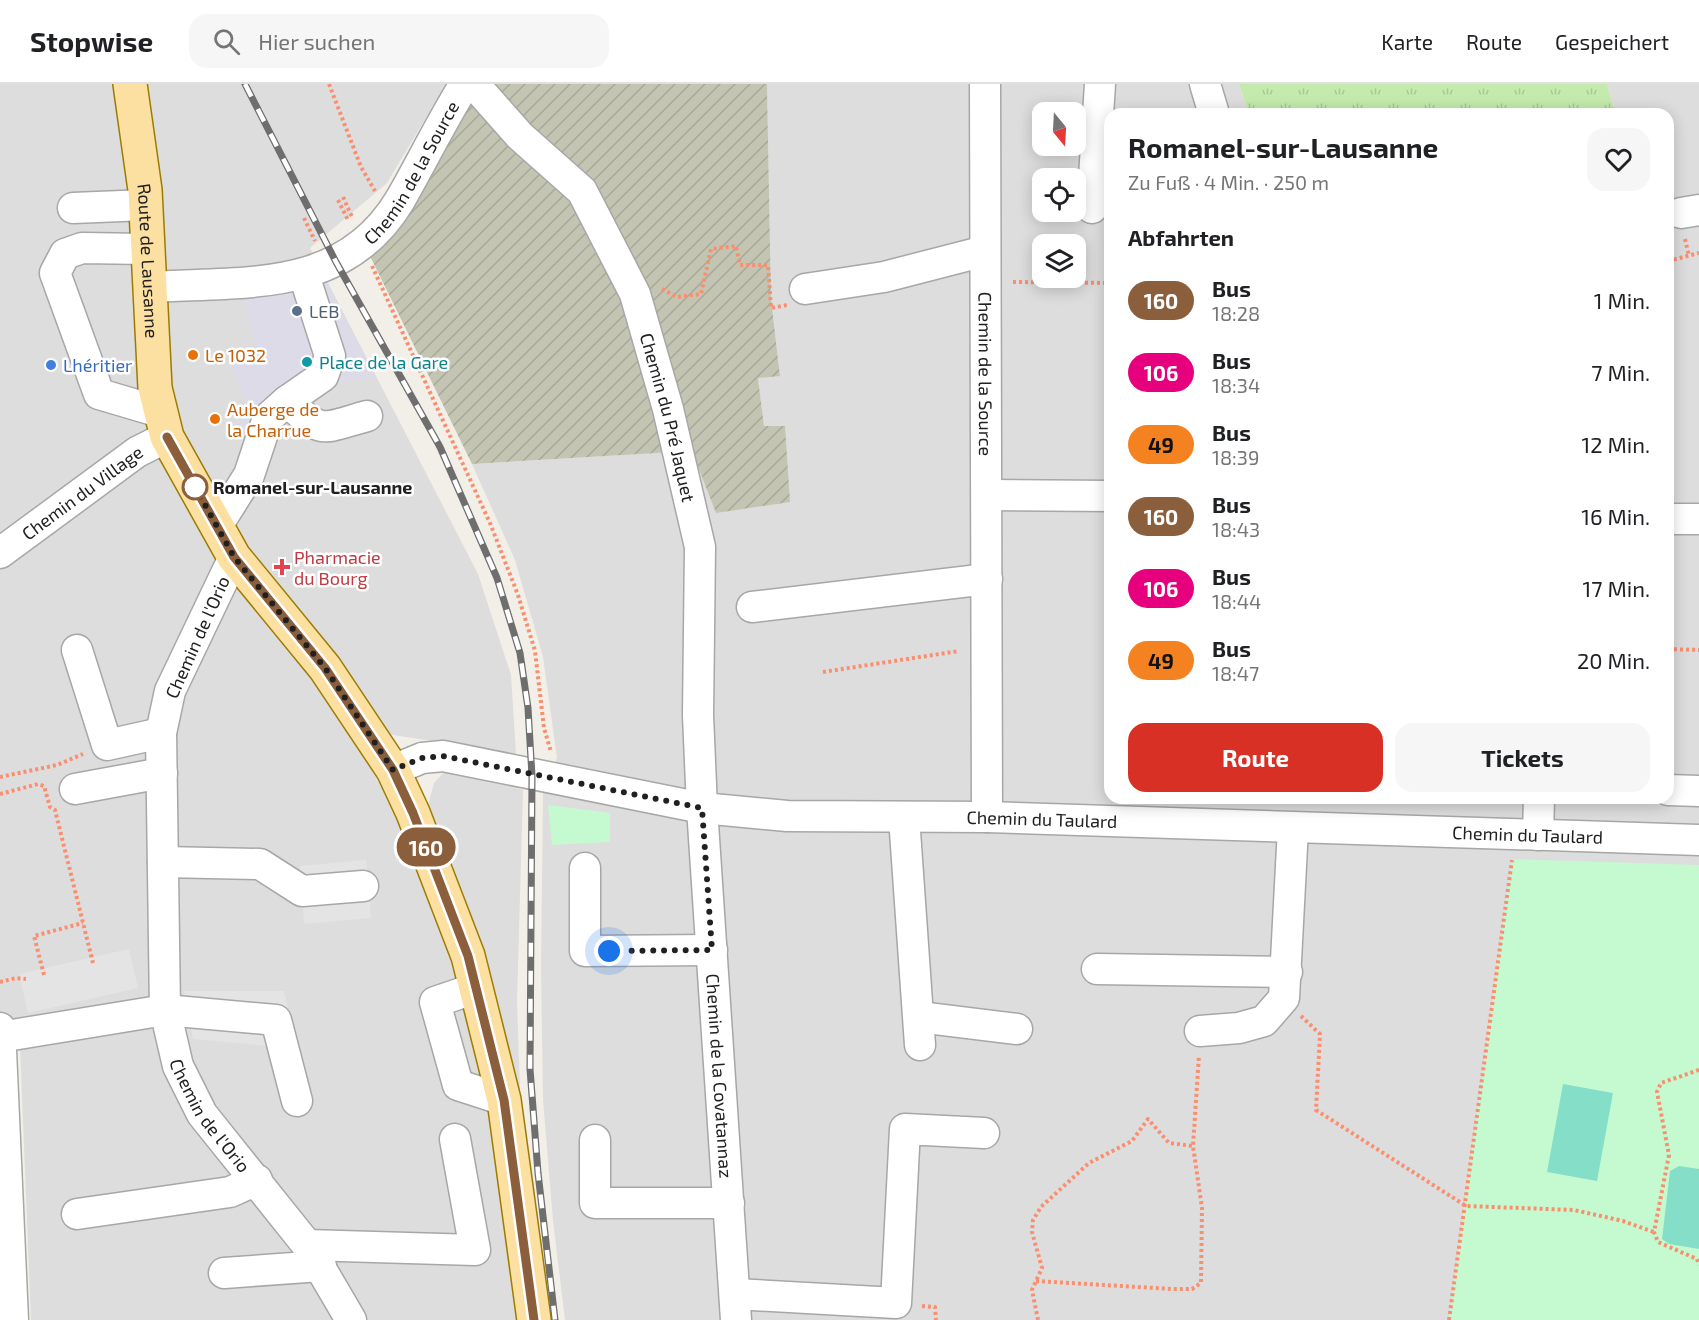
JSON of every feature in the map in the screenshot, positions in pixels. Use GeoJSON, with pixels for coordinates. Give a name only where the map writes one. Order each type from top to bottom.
{"type":"FeatureCollection","features":[{"type":"Feature","properties":{"kind":"main road","name":"Route de Lausanne"},"geometry":{"type":"LineString","coordinates":[[130,84],[146,206],[155,388],[164,425],[234,557],[325,668],[393,770],[413,813],[468,956],[504,1100],[534,1320]]}},
{"type":"Feature","properties":{"kind":"street","name":"Chemin de la Source"},"geometry":{"type":"LineString","coordinates":[[355,240],[388,215],[399,202],[442,119],[465,84]]}},
{"type":"Feature","properties":{"kind":"street","name":"Chemin du Pré Jaquet"},"geometry":{"type":"LineString","coordinates":[[474,84],[520,136],[582,191],[635,294],[668,410],[700,547],[698,715],[702,808]]}},
{"type":"Feature","properties":{"kind":"street","name":"Chemin de la Source"},"geometry":{"type":"LineString","coordinates":[[985,84],[987,817]]}},
{"type":"Feature","properties":{"kind":"street"},"geometry":{"type":"LineString","coordinates":[[1092,208],[1100,84]]}},
{"type":"Feature","properties":{"kind":"street"},"geometry":{"type":"LineString","coordinates":[[1205,84],[1212,108]]}},
{"type":"Feature","properties":{"kind":"street"},"geometry":{"type":"LineString","coordinates":[[73,208],[146,206]]}},
{"type":"Feature","properties":{"kind":"street"},"geometry":{"type":"LineString","coordinates":[[149,288],[276,280],[304,275],[355,240]]}},
{"type":"Feature","properties":{"kind":"street"},"geometry":{"type":"LineString","coordinates":[[147,249],[82,248],[64,254],[55,273],[99,394],[164,425]]}},
{"type":"Feature","properties":{"kind":"street"},"geometry":{"type":"LineString","coordinates":[[806,289],[884,277],[985,251]]}},
{"type":"Feature","properties":{"kind":"street"},"geometry":{"type":"LineString","coordinates":[[217,526],[249,475],[268,418],[287,401],[323,376],[330,356],[304,275]]}},
{"type":"Feature","properties":{"kind":"street"},"geometry":{"type":"LineString","coordinates":[[287,401],[311,424],[326,428],[367,416]]}},
{"type":"Feature","properties":{"kind":"street","name":"Chemin du Village"},"geometry":{"type":"LineString","coordinates":[[0,553],[137,452],[164,425]]}},
{"type":"Feature","properties":{"kind":"street"},"geometry":{"type":"LineString","coordinates":[[987,495],[1104,496]]}},
{"type":"Feature","properties":{"kind":"street"},"geometry":{"type":"LineString","coordinates":[[1674,519],[1699,519]]}},
{"type":"Feature","properties":{"kind":"street","name":"Chemin de l'Orio"},"geometry":{"type":"LineString","coordinates":[[234,557],[170,691],[161,734],[165,1010],[178,1066],[202,1114],[257,1180],[314,1256],[351,1320]]}},
{"type":"Feature","properties":{"kind":"street"},"geometry":{"type":"LineString","coordinates":[[752,607],[987,579]]}},
{"type":"Feature","properties":{"kind":"street"},"geometry":{"type":"LineString","coordinates":[[77,650],[106,745],[161,734]]}},
{"type":"Feature","properties":{"kind":"street","name":"Chemin du Taulard"},"geometry":{"type":"LineString","coordinates":[[393,770],[422,758],[443,756],[702,808],[788,816],[987,817],[1699,840]]}},
{"type":"Feature","properties":{"kind":"street"},"geometry":{"type":"LineString","coordinates":[[75,789],[162,773]]}},
{"type":"Feature","properties":{"kind":"street"},"geometry":{"type":"LineString","coordinates":[[1674,790],[1699,791]]}},
{"type":"Feature","properties":{"kind":"street"},"geometry":{"type":"LineString","coordinates":[[1538,835],[1539,804]]}},
{"type":"Feature","properties":{"kind":"street","name":"Chemin de la Covatannaz"},"geometry":{"type":"LineString","coordinates":[[702,808],[736,1307]]}},
{"type":"Feature","properties":{"kind":"street"},"geometry":{"type":"LineString","coordinates":[[904,817],[920,1031],[1017,1029]]}},
{"type":"Feature","properties":{"kind":"street"},"geometry":{"type":"LineString","coordinates":[[1200,1030],[1239,1028],[1264,1021],[1285,985],[1293,828]]}},
{"type":"Feature","properties":{"kind":"street"},"geometry":{"type":"LineString","coordinates":[[163,862],[260,864],[302,891],[363,886]]}},
{"type":"Feature","properties":{"kind":"street","name":"Chemin de la Covatannaz"},"geometry":{"type":"LineString","coordinates":[[585,868],[585,951],[712,950]]}},
{"type":"Feature","properties":{"kind":"street"},"geometry":{"type":"LineString","coordinates":[[1097,969],[1285,985]]}},
{"type":"Feature","properties":{"kind":"street"},"geometry":{"type":"LineString","coordinates":[[476,988],[435,1002],[458,1085],[504,1100]]}},
{"type":"Feature","properties":{"kind":"street"},"geometry":{"type":"LineString","coordinates":[[13,1320],[1,1034],[165,1010],[276,1020],[297,1101]]}},
{"type":"Feature","properties":{"kind":"street"},"geometry":{"type":"LineString","coordinates":[[736,1307],[896,1303],[905,1129],[984,1133]]}},
{"type":"Feature","properties":{"kind":"street"},"geometry":{"type":"LineString","coordinates":[[224,1273],[314,1256],[475,1250],[455,1139]]}},
{"type":"Feature","properties":{"kind":"street","name":"Chemin de la Covatannaz"},"geometry":{"type":"LineString","coordinates":[[595,1140],[595,1203],[729,1203]]}},
{"type":"Feature","properties":{"kind":"street","name":"Chemin de l'Orio"},"geometry":{"type":"LineString","coordinates":[[77,1214],[230,1192],[257,1180]]}},
{"type":"Feature","properties":{"kind":"path"},"geometry":{"type":"LineString","coordinates":[[329,84],[361,167],[388,215]]}},
{"type":"Feature","properties":{"kind":"path"},"geometry":{"type":"LineString","coordinates":[[343,197],[355,240],[490,524],[518,595],[535,651],[544,728],[552,756]]}},
{"type":"Feature","properties":{"kind":"path"},"geometry":{"type":"LineString","coordinates":[[1674,259],[1699,253]]}},
{"type":"Feature","properties":{"kind":"path"},"geometry":{"type":"LineString","coordinates":[[985,282],[1104,283]]}},
{"type":"Feature","properties":{"kind":"path"},"geometry":{"type":"LineString","coordinates":[[823,672],[987,647]]}},
{"type":"Feature","properties":{"kind":"path"},"geometry":{"type":"LineString","coordinates":[[1674,650],[1699,650]]}},
{"type":"Feature","properties":{"kind":"path"},"geometry":{"type":"LineString","coordinates":[[0,777],[57,765],[106,745]]}},
{"type":"Feature","properties":{"kind":"path"},"geometry":{"type":"LineString","coordinates":[[0,794],[38,784],[44,786],[50,807],[55,810],[93,963]]}},
{"type":"Feature","properties":{"kind":"path"},"geometry":{"type":"LineString","coordinates":[[1449,1320],[1513,855]]}},
{"type":"Feature","properties":{"kind":"path"},"geometry":{"type":"LineString","coordinates":[[44,975],[34,936],[83,923]]}},
{"type":"Feature","properties":{"kind":"path"},"geometry":{"type":"LineString","coordinates":[[0,982],[16,978],[26,979]]}},
{"type":"Feature","properties":{"kind":"path"},"geometry":{"type":"LineString","coordinates":[[1285,985],[1320,1034],[1316,1110],[1466,1206],[1574,1210],[1623,1221],[1654,1232]]}},
{"type":"Feature","properties":{"kind":"path"},"geometry":{"type":"LineString","coordinates":[[1036,1281],[1172,1289],[1192,1288],[1201,1283],[1202,1208],[1193,1146],[1200,1030]]}},
{"type":"Feature","properties":{"kind":"path"},"geometry":{"type":"LineString","coordinates":[[1699,1070],[1661,1083],[1657,1092],[1669,1155],[1654,1232],[1658,1242],[1698,1259],[1699,1265]]}},
{"type":"Feature","properties":{"kind":"path"},"geometry":{"type":"LineString","coordinates":[[1038,1320],[1032,1290],[1042,1268],[1032,1232],[1033,1220],[1041,1207],[1089,1162],[1132,1141],[1148,1119],[1169,1143],[1193,1146]]}},
{"type":"Feature","properties":{"kind":"shaded area"},"geometry":{"type":"Polygon","coordinates":[[[0,84],[446,84],[387,183],[310,248],[478,574],[511,675],[516,754],[348,728],[411,840],[456,966],[490,1106],[520,1320],[31,1320],[19,1022],[0,1026],[0,84]]]}},
{"type":"Feature","properties":{"kind":"shaded area"},"geometry":{"type":"Polygon","coordinates":[[[476,84],[767,84],[771,299],[780,376],[758,378],[764,426],[785,426],[790,502],[716,513],[692,451],[472,464],[370,256],[476,84]]]}},
{"type":"Feature","properties":{"kind":"shaded area"},"geometry":{"type":"Polygon","coordinates":[[[767,84],[1239,84],[1247,108],[1104,108],[1104,804],[1674,804],[1674,225],[1699,219],[1699,1320],[565,1320],[553,1221],[543,1100],[541,968],[543,793],[557,758],[543,657],[515,560],[472,464],[692,451],[785,427],[764,427],[758,378],[780,375],[771,299],[767,84]]]}},
{"type":"Feature","properties":{"kind":"shaded area"},"geometry":{"type":"Polygon","coordinates":[[[1607,84],[1699,84],[1699,198],[1674,203],[1674,108],[1613,108],[1607,84]]]}},
{"type":"Feature","properties":{"kind":"shaded area","name":"Place de la Gare"},"geometry":{"type":"Polygon","coordinates":[[[320,268],[376,377],[320,385],[285,420],[270,453],[243,442],[235,422],[250,416],[232,365],[259,358],[242,290],[320,268]]]}},
{"type":"Feature","properties":{"kind":"shaded area"},"geometry":{"type":"Polygon","coordinates":[[[454,771],[523,790],[517,1002],[521,1118],[477,937],[428,805],[434,783],[443,773],[454,771]]]}},
{"type":"Feature","properties":{"kind":"shaded area"},"geometry":{"type":"Polygon","coordinates":[[[366,860],[371,918],[304,924],[300,866],[366,860]]]}},
{"type":"Feature","properties":{"kind":"shaded area"},"geometry":{"type":"Polygon","coordinates":[[[129,949],[138,988],[28,1013],[19,974],[129,949]]]}},
{"type":"Feature","properties":{"kind":"shaded area"},"geometry":{"type":"Polygon","coordinates":[[[184,991],[284,991],[295,1042],[279,1047],[193,1039],[184,991]]]}},
{"type":"Feature","properties":{"kind":"green space"},"geometry":{"type":"Polygon","coordinates":[[[1239,84],[1607,84],[1613,108],[1247,108],[1239,84]]]}},
{"type":"Feature","properties":{"kind":"green space"},"geometry":{"type":"Polygon","coordinates":[[[548,805],[610,813],[610,842],[552,845],[548,805]]]}},
{"type":"Feature","properties":{"kind":"green space"},"geometry":{"type":"Polygon","coordinates":[[[1512,859],[1699,865],[1699,1320],[1449,1320],[1512,859]]]}},
{"type":"Feature","properties":{"kind":"green space"},"geometry":{"type":"Polygon","coordinates":[[[1563,1084],[1613,1093],[1597,1181],[1547,1172],[1563,1084]]]}},
{"type":"Feature","properties":{"kind":"green space"},"geometry":{"type":"Polygon","coordinates":[[[1679,1166],[1699,1169],[1699,1249],[1669,1244],[1662,1239],[1670,1171],[1679,1166]]]}},
{"type":"Feature","properties":{"kind":"railway"},"geometry":{"type":"LineString","coordinates":[[245,84],[336,262],[440,447],[497,578],[520,653],[528,708],[532,776],[530,1069],[538,1173],[555,1320]]}},
{"type":"Feature","properties":{"kind":"bus line","name":"160"},"geometry":{"type":"LineString","coordinates":[[167,437],[234,557],[325,668],[393,770],[413,813],[468,956],[504,1100],[534,1320]]}},
{"type":"Feature","properties":{"kind":"place","name":"LEB"},"geometry":{"type":"Point","coordinates":[297,311]}},
{"type":"Feature","properties":{"kind":"place","name":"Le 1032"},"geometry":{"type":"Point","coordinates":[193,355]}},
{"type":"Feature","properties":{"kind":"place","name":"Place de la Gare"},"geometry":{"type":"Point","coordinates":[307,362]}},
{"type":"Feature","properties":{"kind":"place","name":"Lhéritier"},"geometry":{"type":"Point","coordinates":[51,365]}},
{"type":"Feature","properties":{"kind":"place","name":"Auberge de la Charrue"},"geometry":{"type":"Point","coordinates":[215,419]}},
{"type":"Feature","properties":{"kind":"place","name":"Romanel-sur-Lausanne"},"geometry":{"type":"Point","coordinates":[195,487]}},
{"type":"Feature","properties":{"kind":"place","name":"Pharmacie du Bourg"},"geometry":{"type":"Point","coordinates":[282,567]}},
{"type":"Feature","properties":{"kind":"route"},"geometry":{"type":"LineString","coordinates":[[195,487],[234,557],[325,668],[393,770],[422,758],[443,756],[532,776],[702,808],[712,950],[609,951]]}}]}
